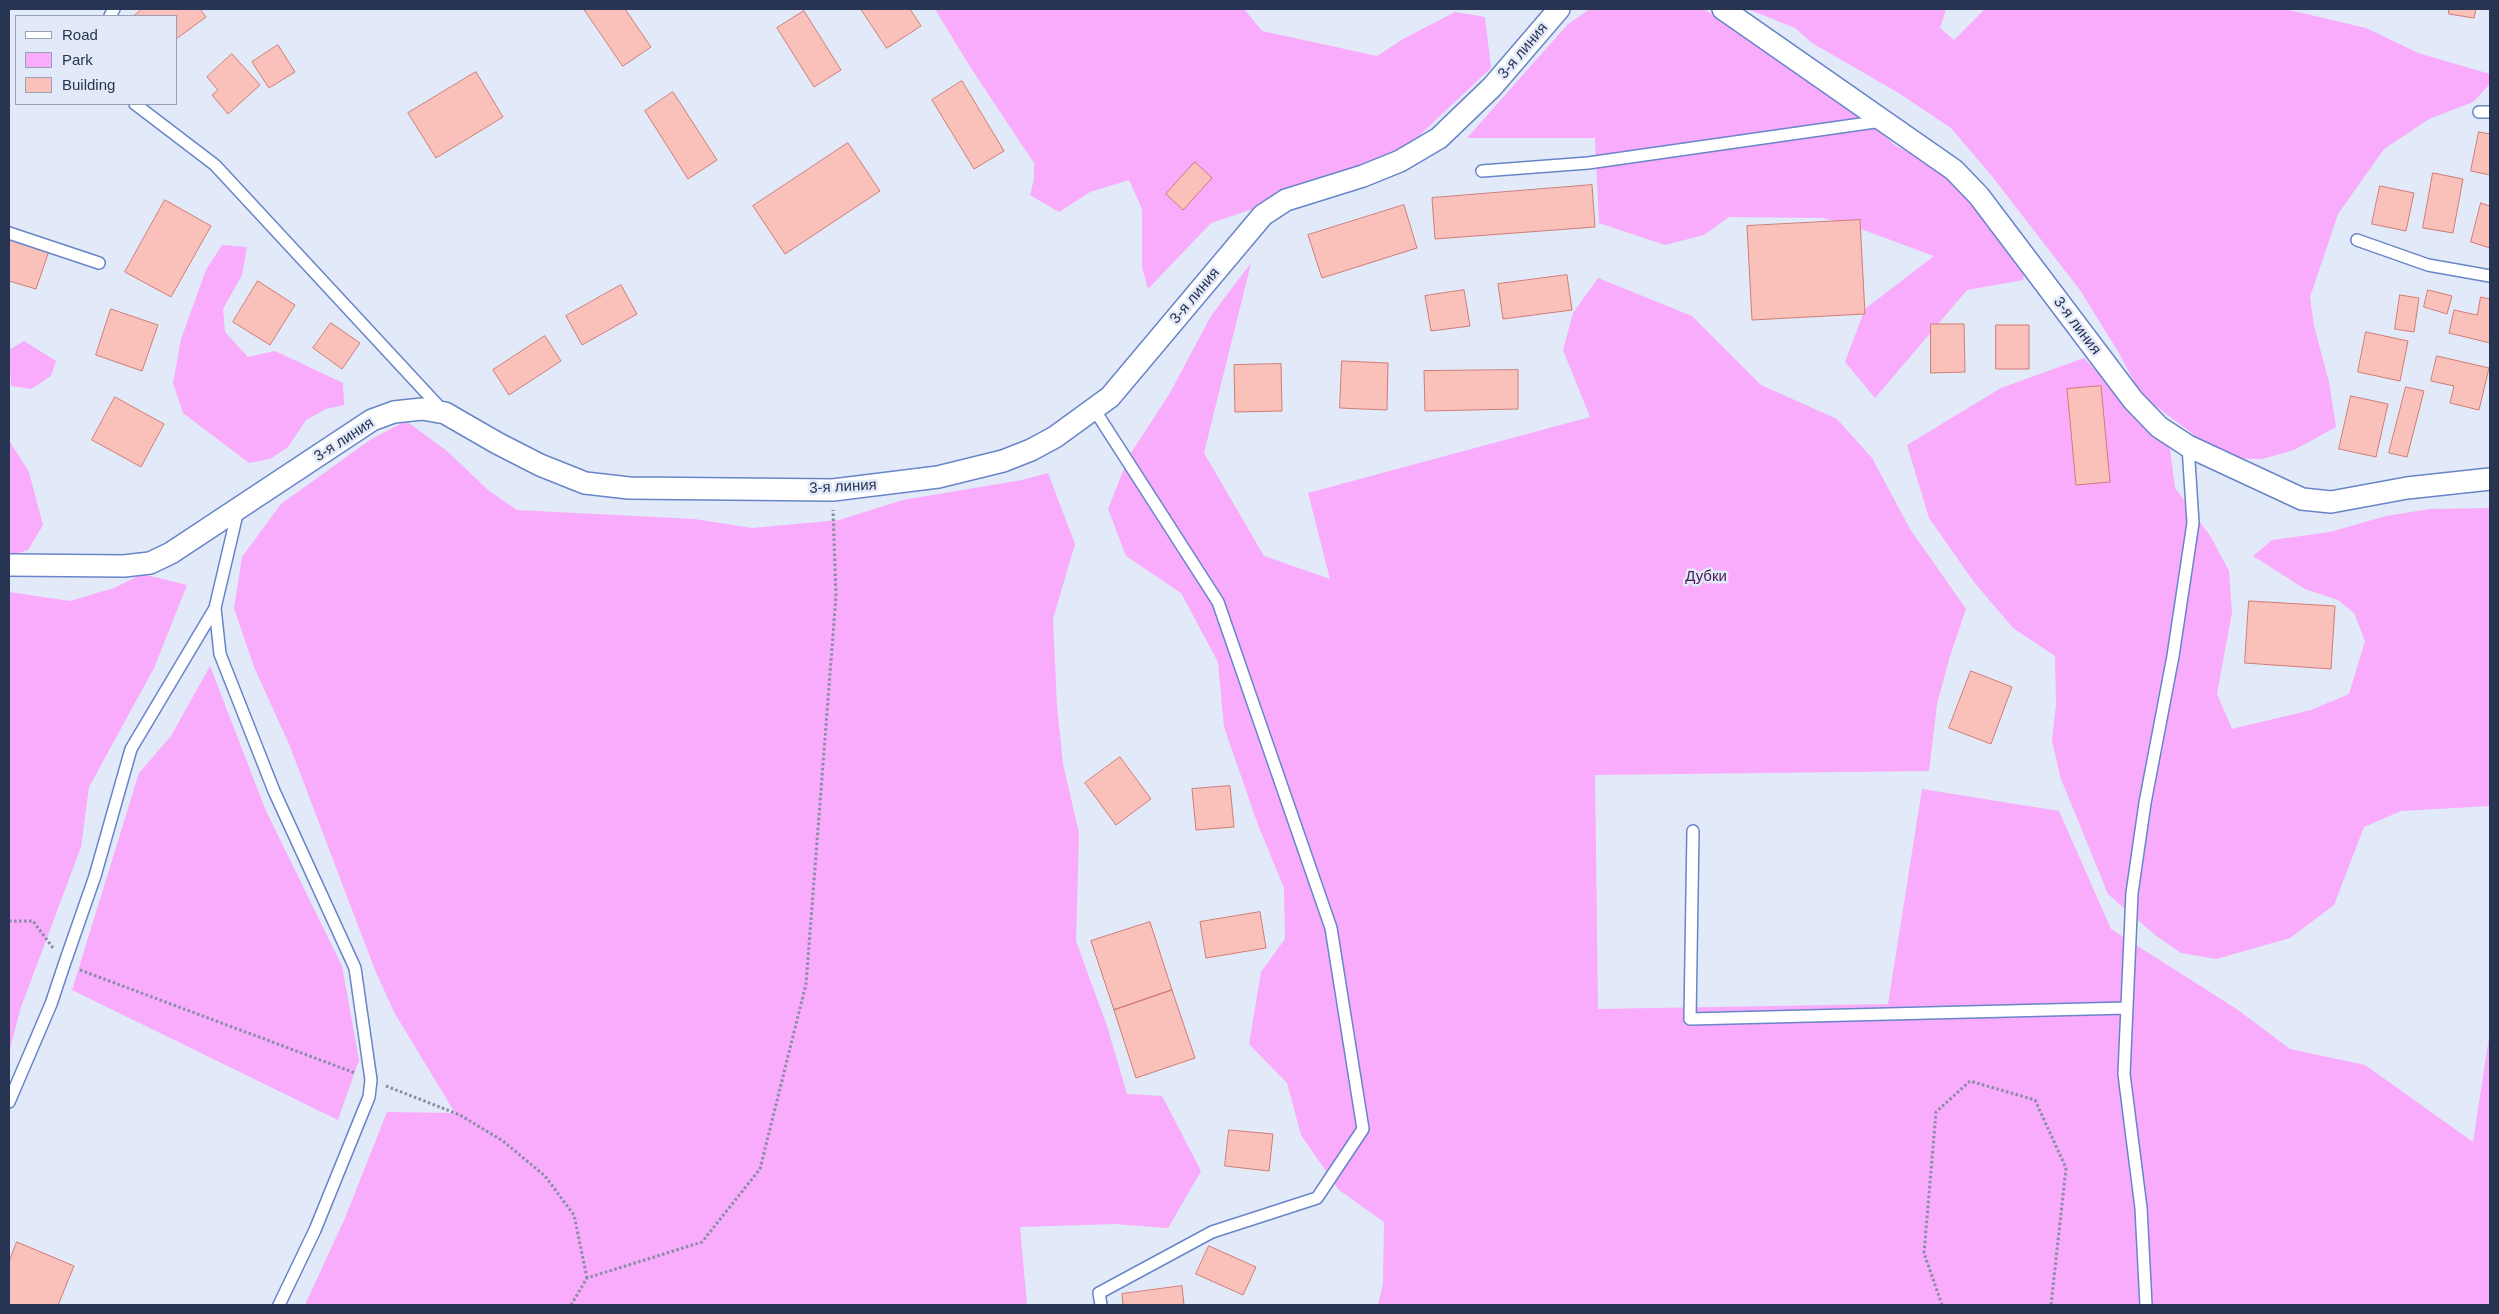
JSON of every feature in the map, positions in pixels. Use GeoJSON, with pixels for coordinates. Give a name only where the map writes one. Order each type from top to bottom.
{"type":"FeatureCollection","features":[{"type":"Feature","properties":{"kind":"street","name":"3-я линия"},"geometry":{"type":"LineString","coordinates":[[9,565],[124,566],[150,562],[171,553],[372,420],[394,412],[422,408],[445,413],[540,465],[585,483],[629,488],[833,490],[938,477],[1003,461],[1031,450],[1055,437],[1110,397],[1263,215],[1286,200],[1363,176],[1400,161],[1439,138],[1492,87],[1559,9]]}},
{"type":"Feature","properties":{"kind":"street","name":"3-я линия"},"geometry":{"type":"LineString","coordinates":[[1723,9],[1954,170],[1979,196],[2133,400],[2159,427],[2188,446],[2302,499],[2331,502],[2407,488],[2490,479]]}},
{"type":"Feature","properties":{"kind":"lane"},"geometry":{"type":"LineString","coordinates":[[136,105],[215,165],[445,413]]}},
{"type":"Feature","properties":{"kind":"lane"},"geometry":{"type":"LineString","coordinates":[[1482,171],[1588,163],[1884,121]]}},
{"type":"Feature","properties":{"kind":"lane"},"geometry":{"type":"LineString","coordinates":[[9,233],[99,263]]}},
{"type":"Feature","properties":{"kind":"lane"},"geometry":{"type":"LineString","coordinates":[[2358,240],[2428,265],[2490,276]]}},
{"type":"Feature","properties":{"kind":"lane"},"geometry":{"type":"LineString","coordinates":[[1094,409],[1218,602],[1331,928],[1363,1129],[1317,1198],[1212,1232],[1099,1293],[1101,1305]]}},
{"type":"Feature","properties":{"kind":"lane"},"geometry":{"type":"LineString","coordinates":[[2146,1305],[2141,1208],[2124,1074],[2132,893],[2145,803],[2173,656],[2193,523],[2188,446]]}},
{"type":"Feature","properties":{"kind":"lane"},"geometry":{"type":"LineString","coordinates":[[9,1102],[51,1004],[95,876],[131,748],[215,608],[238,510]]}},
{"type":"Feature","properties":{"kind":"lane"},"geometry":{"type":"LineString","coordinates":[[215,608],[220,654],[274,791],[355,968],[371,1080],[369,1097],[315,1230],[279,1305]]}},
{"type":"Feature","properties":{"kind":"lane"},"geometry":{"type":"LineString","coordinates":[[1693,831],[1690,1019],[2127,1008]]}},
{"type":"Feature","properties":{"kind":"path"},"geometry":{"type":"LineString","coordinates":[[571,1305],[587,1278],[702,1242],[760,1169],[806,984],[836,596],[833,490]]}},
{"type":"Feature","properties":{"kind":"path"},"geometry":{"type":"LineString","coordinates":[[9,921],[33,921],[64,964],[460,1115],[503,1140],[545,1176],[574,1215],[587,1278]]}},
{"type":"Feature","properties":{"kind":"path"},"geometry":{"type":"LineString","coordinates":[[1942,1305],[1924,1253],[1936,1112],[1970,1081],[2035,1100],[2066,1168],[2051,1305]]}},
{"type":"Feature","properties":{"kind":"green space"},"geometry":{"type":"Polygon","coordinates":[[[935,9],[1244,9],[1262,31],[1377,56],[1403,39],[1455,12],[1485,17],[1491,68],[1406,148],[1300,193],[1211,223],[1148,289],[1142,267],[1142,209],[1129,180],[1090,192],[1059,212],[1030,195],[1034,179],[1034,163],[969,65],[935,9]]]}},
{"type":"Feature","properties":{"kind":"green space"},"geometry":{"type":"Polygon","coordinates":[[[1590,9],[1703,9],[1794,61],[1896,146],[1945,172],[2025,265],[2023,280],[1967,290],[1875,398],[1845,362],[1865,309],[1934,256],[1850,225],[1823,218],[1729,217],[1704,235],[1665,245],[1599,223],[1595,138],[1467,138],[1568,24],[1590,9]]]}},
{"type":"Feature","properties":{"kind":"green space"},"geometry":{"type":"Polygon","coordinates":[[[1748,9],[1946,9],[1940,28],[1954,40],[1985,9],[2285,9],[2366,28],[2418,53],[2490,74],[2490,84],[2473,102],[2429,119],[2384,149],[2338,214],[2310,297],[2314,326],[2329,382],[2336,427],[2294,450],[2262,459],[2225,458],[2141,395],[2119,353],[2080,290],[1991,175],[1951,128],[1897,92],[1812,43],[1795,28],[1748,9]]]}},
{"type":"Feature","properties":{"kind":"green space"},"geometry":{"type":"Polygon","coordinates":[[[222,245],[247,247],[242,275],[223,309],[225,332],[248,357],[275,351],[343,383],[344,405],[326,409],[306,420],[288,447],[270,459],[249,463],[183,413],[173,383],[181,339],[206,270],[222,245]]]}},
{"type":"Feature","properties":{"kind":"green space","name":"Дубки"},"geometry":{"type":"Polygon","coordinates":[[[1251,263],[1204,453],[1264,556],[1330,579],[1308,493],[1590,417],[1563,350],[1573,313],[1598,278],[1692,316],[1761,385],[1837,419],[1872,458],[1910,529],[1966,609],[1950,656],[1937,704],[1929,771],[1595,775],[1598,1009],[1888,1004],[1922,789],[2059,811],[2111,929],[2238,1010],[2290,1049],[2365,1065],[2473,1142],[2490,1031],[2490,1305],[1378,1305],[1383,1284],[1384,1222],[1339,1190],[1301,1135],[1287,1083],[1249,1044],[1261,972],[1285,939],[1284,888],[1258,825],[1224,727],[1218,662],[1181,593],[1126,556],[1108,509],[1129,456],[1170,393],[1211,316],[1251,263]]]}},
{"type":"Feature","properties":{"kind":"green space"},"geometry":{"type":"Polygon","coordinates":[[[24,341],[56,361],[51,376],[31,389],[11,386],[9,350],[24,341]]]}},
{"type":"Feature","properties":{"kind":"green space"},"geometry":{"type":"Polygon","coordinates":[[[2084,358],[2170,449],[2175,488],[2211,537],[2229,571],[2232,612],[2217,694],[2232,729],[2311,710],[2349,694],[2365,641],[2354,613],[2338,600],[2305,589],[2253,556],[2272,540],[2330,532],[2386,516],[2430,509],[2490,508],[2490,806],[2401,811],[2364,827],[2334,905],[2290,938],[2216,959],[2181,953],[2155,935],[2108,894],[2061,779],[2052,741],[2056,704],[2055,656],[2013,628],[1974,582],[1929,518],[1907,445],[2001,388],[2084,358]]]}},
{"type":"Feature","properties":{"kind":"green space"},"geometry":{"type":"Polygon","coordinates":[[[406,421],[447,451],[488,490],[517,510],[694,519],[752,528],[839,520],[903,500],[1022,480],[1048,473],[1075,544],[1053,619],[1057,706],[1063,764],[1079,833],[1076,941],[1107,1026],[1127,1094],[1162,1096],[1201,1171],[1168,1228],[1115,1224],[1020,1227],[1027,1305],[305,1305],[345,1218],[387,1112],[455,1113],[394,1012],[375,970],[289,744],[254,667],[234,608],[242,557],[281,504],[370,440],[406,421]]]}},
{"type":"Feature","properties":{"kind":"green space"},"geometry":{"type":"Polygon","coordinates":[[[10,442],[29,472],[43,525],[28,550],[9,556],[10,442]]]}},
{"type":"Feature","properties":{"kind":"green space"},"geometry":{"type":"Polygon","coordinates":[[[142,574],[187,585],[154,668],[89,787],[81,847],[20,1010],[9,1053],[9,592],[70,601],[114,588],[142,574]]]}},
{"type":"Feature","properties":{"kind":"green space"},"geometry":{"type":"Polygon","coordinates":[[[210,666],[266,811],[342,966],[359,1060],[338,1120],[72,990],[139,773],[171,736],[210,666]]]}},
{"type":"Feature","properties":{"kind":"building"},"geometry":{"type":"Polygon","coordinates":[[[142,9],[200,9],[206,17],[178,38],[178,15],[135,15],[142,9]]]}},
{"type":"Feature","properties":{"kind":"building"},"geometry":{"type":"Polygon","coordinates":[[[584,9],[625,9],[651,47],[623,66],[584,9]]]}},
{"type":"Feature","properties":{"kind":"building"},"geometry":{"type":"Polygon","coordinates":[[[861,9],[910,9],[921,26],[887,48],[861,9]]]}},
{"type":"Feature","properties":{"kind":"building"},"geometry":{"type":"Polygon","coordinates":[[[2449,9],[2476,9],[2474,18],[2449,14],[2449,9]]]}},
{"type":"Feature","properties":{"kind":"building"},"geometry":{"type":"Polygon","coordinates":[[[804,11],[841,70],[814,87],[777,28],[804,11]]]}},
{"type":"Feature","properties":{"kind":"building"},"geometry":{"type":"Polygon","coordinates":[[[278,45],[295,72],[269,88],[252,62],[278,45]]]}},
{"type":"Feature","properties":{"kind":"building"},"geometry":{"type":"Polygon","coordinates":[[[232,54],[260,85],[228,114],[212,95],[218,90],[207,77],[232,54]]]}},
{"type":"Feature","properties":{"kind":"building"},"geometry":{"type":"Polygon","coordinates":[[[476,72],[503,117],[436,158],[408,113],[476,72]]]}},
{"type":"Feature","properties":{"kind":"building"},"geometry":{"type":"Polygon","coordinates":[[[962,81],[1004,151],[974,169],[932,100],[962,81]]]}},
{"type":"Feature","properties":{"kind":"building"},"geometry":{"type":"Polygon","coordinates":[[[673,92],[717,160],[688,179],[645,111],[673,92]]]}},
{"type":"Feature","properties":{"kind":"building"},"geometry":{"type":"Polygon","coordinates":[[[2479,132],[2490,134],[2490,175],[2471,171],[2479,132]]]}},
{"type":"Feature","properties":{"kind":"building"},"geometry":{"type":"Polygon","coordinates":[[[848,143],[880,191],[785,254],[753,206],[848,143]]]}},
{"type":"Feature","properties":{"kind":"building"},"geometry":{"type":"Polygon","coordinates":[[[1195,162],[1212,178],[1183,210],[1166,194],[1195,162]]]}},
{"type":"Feature","properties":{"kind":"building"},"geometry":{"type":"Polygon","coordinates":[[[2433,173],[2463,179],[2453,233],[2423,228],[2433,173]]]}},
{"type":"Feature","properties":{"kind":"building"},"geometry":{"type":"Polygon","coordinates":[[[1592,185],[1595,227],[1435,239],[1432,198],[1592,185]]]}},
{"type":"Feature","properties":{"kind":"building"},"geometry":{"type":"Polygon","coordinates":[[[2380,186],[2414,193],[2406,231],[2372,224],[2380,186]]]}},
{"type":"Feature","properties":{"kind":"building"},"geometry":{"type":"Polygon","coordinates":[[[165,200],[211,226],[171,297],[125,272],[165,200]]]}},
{"type":"Feature","properties":{"kind":"building"},"geometry":{"type":"Polygon","coordinates":[[[2481,203],[2490,206],[2490,248],[2471,242],[2481,203]]]}},
{"type":"Feature","properties":{"kind":"building"},"geometry":{"type":"Polygon","coordinates":[[[1404,205],[1417,248],[1322,278],[1308,235],[1404,205]]]}},
{"type":"Feature","properties":{"kind":"building"},"geometry":{"type":"Polygon","coordinates":[[[1860,220],[1865,314],[1752,320],[1747,226],[1860,220]]]}},
{"type":"Feature","properties":{"kind":"building"},"geometry":{"type":"Polygon","coordinates":[[[9,238],[49,251],[36,289],[9,281],[9,238]]]}},
{"type":"Feature","properties":{"kind":"building"},"geometry":{"type":"Polygon","coordinates":[[[1567,275],[1572,310],[1503,319],[1498,284],[1567,275]]]}},
{"type":"Feature","properties":{"kind":"building"},"geometry":{"type":"Polygon","coordinates":[[[258,281],[295,305],[270,345],[233,322],[258,281]]]}},
{"type":"Feature","properties":{"kind":"building"},"geometry":{"type":"Polygon","coordinates":[[[621,285],[637,314],[582,345],[566,316],[621,285]]]}},
{"type":"Feature","properties":{"kind":"building"},"geometry":{"type":"Polygon","coordinates":[[[1464,290],[1470,326],[1431,331],[1425,296],[1464,290]]]}},
{"type":"Feature","properties":{"kind":"building"},"geometry":{"type":"Polygon","coordinates":[[[2428,290],[2452,296],[2447,314],[2424,307],[2428,290]]]}},
{"type":"Feature","properties":{"kind":"building"},"geometry":{"type":"Polygon","coordinates":[[[2400,295],[2419,298],[2414,332],[2395,329],[2400,295]]]}},
{"type":"Feature","properties":{"kind":"building"},"geometry":{"type":"Polygon","coordinates":[[[2481,297],[2490,299],[2490,343],[2449,333],[2454,310],[2477,315],[2481,297]]]}},
{"type":"Feature","properties":{"kind":"building"},"geometry":{"type":"Polygon","coordinates":[[[111,309],[158,325],[142,371],[96,355],[111,309]]]}},
{"type":"Feature","properties":{"kind":"building"},"geometry":{"type":"Polygon","coordinates":[[[331,323],[360,343],[342,369],[313,348],[331,323]]]}},
{"type":"Feature","properties":{"kind":"building"},"geometry":{"type":"Polygon","coordinates":[[[1931,324],[1964,324],[1965,372],[1931,373],[1931,324]]]}},
{"type":"Feature","properties":{"kind":"building"},"geometry":{"type":"Polygon","coordinates":[[[1996,325],[2029,325],[2029,369],[1996,369],[1996,325]]]}},
{"type":"Feature","properties":{"kind":"building"},"geometry":{"type":"Polygon","coordinates":[[[2366,332],[2408,341],[2400,381],[2358,372],[2366,332]]]}},
{"type":"Feature","properties":{"kind":"building"},"geometry":{"type":"Polygon","coordinates":[[[545,336],[561,361],[509,395],[493,370],[545,336]]]}},
{"type":"Feature","properties":{"kind":"building"},"geometry":{"type":"Polygon","coordinates":[[[2437,356],[2489,368],[2479,410],[2450,403],[2454,386],[2431,381],[2437,356]]]}},
{"type":"Feature","properties":{"kind":"building"},"geometry":{"type":"Polygon","coordinates":[[[1342,361],[1388,363],[1387,410],[1340,408],[1342,361]]]}},
{"type":"Feature","properties":{"kind":"building"},"geometry":{"type":"Polygon","coordinates":[[[1281,364],[1282,411],[1235,412],[1234,365],[1281,364]]]}},
{"type":"Feature","properties":{"kind":"building"},"geometry":{"type":"Polygon","coordinates":[[[1518,370],[1518,409],[1425,411],[1424,371],[1518,370]]]}},
{"type":"Feature","properties":{"kind":"building"},"geometry":{"type":"Polygon","coordinates":[[[2101,386],[2110,482],[2076,485],[2067,389],[2101,386]]]}},
{"type":"Feature","properties":{"kind":"building"},"geometry":{"type":"Polygon","coordinates":[[[2406,387],[2424,391],[2407,457],[2389,453],[2406,387]]]}},
{"type":"Feature","properties":{"kind":"building"},"geometry":{"type":"Polygon","coordinates":[[[2351,396],[2388,404],[2376,457],[2339,449],[2351,396]]]}},
{"type":"Feature","properties":{"kind":"building"},"geometry":{"type":"Polygon","coordinates":[[[115,397],[164,424],[141,467],[92,440],[115,397]]]}},
{"type":"Feature","properties":{"kind":"building"},"geometry":{"type":"Polygon","coordinates":[[[2249,601],[2335,606],[2331,669],[2245,663],[2249,601]]]}},
{"type":"Feature","properties":{"kind":"building"},"geometry":{"type":"Polygon","coordinates":[[[1971,671],[2012,687],[1991,744],[1949,728],[1971,671]]]}},
{"type":"Feature","properties":{"kind":"building"},"geometry":{"type":"Polygon","coordinates":[[[1120,757],[1151,799],[1116,825],[1085,783],[1120,757]]]}},
{"type":"Feature","properties":{"kind":"building"},"geometry":{"type":"Polygon","coordinates":[[[1230,786],[1234,827],[1196,830],[1192,789],[1230,786]]]}},
{"type":"Feature","properties":{"kind":"building"},"geometry":{"type":"Polygon","coordinates":[[[1260,912],[1266,948],[1206,958],[1200,922],[1260,912]]]}},
{"type":"Feature","properties":{"kind":"building"},"geometry":{"type":"Polygon","coordinates":[[[1150,922],[1172,990],[1114,1010],[1091,941],[1150,922]]]}},
{"type":"Feature","properties":{"kind":"building"},"geometry":{"type":"Polygon","coordinates":[[[1172,990],[1195,1058],[1136,1078],[1114,1010],[1172,990]]]}},
{"type":"Feature","properties":{"kind":"building"},"geometry":{"type":"Polygon","coordinates":[[[1229,1130],[1273,1134],[1269,1171],[1225,1166],[1229,1130]]]}},
{"type":"Feature","properties":{"kind":"building"},"geometry":{"type":"Polygon","coordinates":[[[17,1242],[74,1266],[58,1305],[9,1305],[9,1262],[17,1242]]]}},
{"type":"Feature","properties":{"kind":"building"},"geometry":{"type":"Polygon","coordinates":[[[1209,1246],[1256,1267],[1243,1295],[1196,1274],[1209,1246]]]}},
{"type":"Feature","properties":{"kind":"building"},"geometry":{"type":"Polygon","coordinates":[[[1182,1286],[1184,1305],[1123,1305],[1122,1294],[1182,1286]]]}}]}
